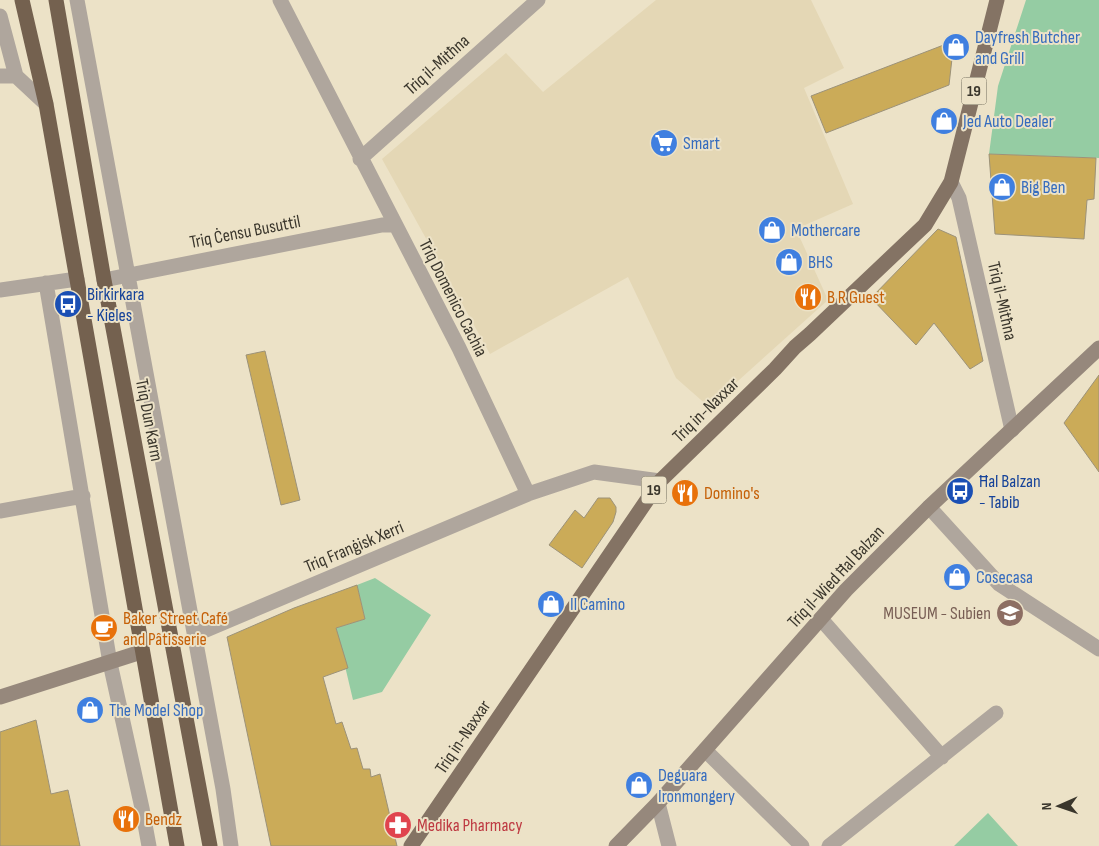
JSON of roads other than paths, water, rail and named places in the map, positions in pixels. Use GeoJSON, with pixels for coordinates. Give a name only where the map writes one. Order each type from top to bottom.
{"type":"FeatureCollection","features":[{"type":"Feature","properties":{"kind":"highway"},"geometry":{"type":"LineString","coordinates":[[22,0],[46,104],[141,652],[177,846]]}},
{"type":"Feature","properties":{"kind":"highway","name":"Triq Dun Karm"},"geometry":{"type":"LineString","coordinates":[[56,0],[104,280],[210,846]]}},
{"type":"Feature","properties":{"kind":"main road","name":"Triq in-Naxxar"},"geometry":{"type":"LineString","coordinates":[[411,846],[660,481],[794,347],[925,226],[951,182],[997,0]]}},
{"type":"Feature","properties":{"kind":"main road","name":"Triq il-Wied Ħal Balzan"},"geometry":{"type":"LineString","coordinates":[[616,846],[658,803],[846,590],[929,506],[1099,348]]}},
{"type":"Feature","properties":{"kind":"main road"},"geometry":{"type":"LineString","coordinates":[[0,697],[141,652]]}},
{"type":"Feature","properties":{"kind":"street","name":"Triq Dun Karm"},"geometry":{"type":"LineString","coordinates":[[77,0],[223,789],[231,846]]}},
{"type":"Feature","properties":{"kind":"street","name":"Triq Domenico Cachia"},"geometry":{"type":"LineString","coordinates":[[280,0],[458,348],[528,494]]}},
{"type":"Feature","properties":{"kind":"street","name":"Triq il-Mitħna"},"geometry":{"type":"LineString","coordinates":[[360,158],[538,0]]}},
{"type":"Feature","properties":{"kind":"street"},"geometry":{"type":"LineString","coordinates":[[0,16],[16,76],[46,104]]}},
{"type":"Feature","properties":{"kind":"street"},"geometry":{"type":"LineString","coordinates":[[0,76],[16,76]]}},
{"type":"Feature","properties":{"kind":"street","name":"Triq il-Mitħna"},"geometry":{"type":"LineString","coordinates":[[951,182],[960,198],[1012,430]]}},
{"type":"Feature","properties":{"kind":"street","name":"Triq Ċensu Busuttil"},"geometry":{"type":"LineString","coordinates":[[104,280],[394,224]]}},
{"type":"Feature","properties":{"kind":"street"},"geometry":{"type":"LineString","coordinates":[[0,290],[77,279]]}},
{"type":"Feature","properties":{"kind":"street"},"geometry":{"type":"LineString","coordinates":[[46,283],[110,663],[149,846]]}},
{"type":"Feature","properties":{"kind":"street"},"geometry":{"type":"LineString","coordinates":[[528,494],[594,472],[660,481]]}},
{"type":"Feature","properties":{"kind":"street","name":"Triq Franġisk Xerri"},"geometry":{"type":"LineString","coordinates":[[194,635],[528,494]]}},
{"type":"Feature","properties":{"kind":"street"},"geometry":{"type":"LineString","coordinates":[[0,511],[83,496]]}},
{"type":"Feature","properties":{"kind":"street"},"geometry":{"type":"LineString","coordinates":[[929,506],[999,584],[1099,649]]}},
{"type":"Feature","properties":{"kind":"street"},"geometry":{"type":"LineString","coordinates":[[822,619],[942,757]]}},
{"type":"Feature","properties":{"kind":"street"},"geometry":{"type":"LineString","coordinates":[[829,846],[996,713]]}},
{"type":"Feature","properties":{"kind":"street"},"geometry":{"type":"LineString","coordinates":[[705,750],[802,846]]}},
{"type":"Feature","properties":{"kind":"street"},"geometry":{"type":"LineString","coordinates":[[658,803],[669,846]]}},
{"type":"Feature","properties":{"kind":"place","name":"Dayfresh Butcher and Grill"},"geometry":{"type":"Point","coordinates":[956,47]}},
{"type":"Feature","properties":{"kind":"place","name":"Jed Auto Dealer"},"geometry":{"type":"Point","coordinates":[944,121]}},
{"type":"Feature","properties":{"kind":"place","name":"Smart"},"geometry":{"type":"Point","coordinates":[664,143]}},
{"type":"Feature","properties":{"kind":"place","name":"Big Ben"},"geometry":{"type":"Point","coordinates":[1002,187]}},
{"type":"Feature","properties":{"kind":"place","name":"Mothercare"},"geometry":{"type":"Point","coordinates":[772,230]}},
{"type":"Feature","properties":{"kind":"place","name":"BHS"},"geometry":{"type":"Point","coordinates":[789,262]}},
{"type":"Feature","properties":{"kind":"place","name":"B R Guest"},"geometry":{"type":"Point","coordinates":[808,297]}},
{"type":"Feature","properties":{"kind":"place","name":"Birkirkara - Kieles"},"geometry":{"type":"Point","coordinates":[68,304]}},
{"type":"Feature","properties":{"kind":"place","name":"Ħal Balzan - Tabib"},"geometry":{"type":"Point","coordinates":[960,491]}},
{"type":"Feature","properties":{"kind":"place","name":"Domino's"},"geometry":{"type":"Point","coordinates":[685,493]}},
{"type":"Feature","properties":{"kind":"place","name":"Cosecasa"},"geometry":{"type":"Point","coordinates":[957,577]}},
{"type":"Feature","properties":{"kind":"place","name":"Il Camino"},"geometry":{"type":"Point","coordinates":[551,604]}},
{"type":"Feature","properties":{"kind":"place","name":"MUSEUM - Subien"},"geometry":{"type":"Point","coordinates":[1010,613]}},
{"type":"Feature","properties":{"kind":"place","name":"Baker Street Café and Pâtisserie"},"geometry":{"type":"Point","coordinates":[104,628]}},
{"type":"Feature","properties":{"kind":"place","name":"The Model Shop"},"geometry":{"type":"Point","coordinates":[90,710]}},
{"type":"Feature","properties":{"kind":"place","name":"Deguara Ironmongery"},"geometry":{"type":"Point","coordinates":[639,785]}},
{"type":"Feature","properties":{"kind":"place","name":"Bendz"},"geometry":{"type":"Point","coordinates":[126,819]}},
{"type":"Feature","properties":{"kind":"place","name":"Medika Pharmacy"},"geometry":{"type":"Point","coordinates":[398,825]}}]}
